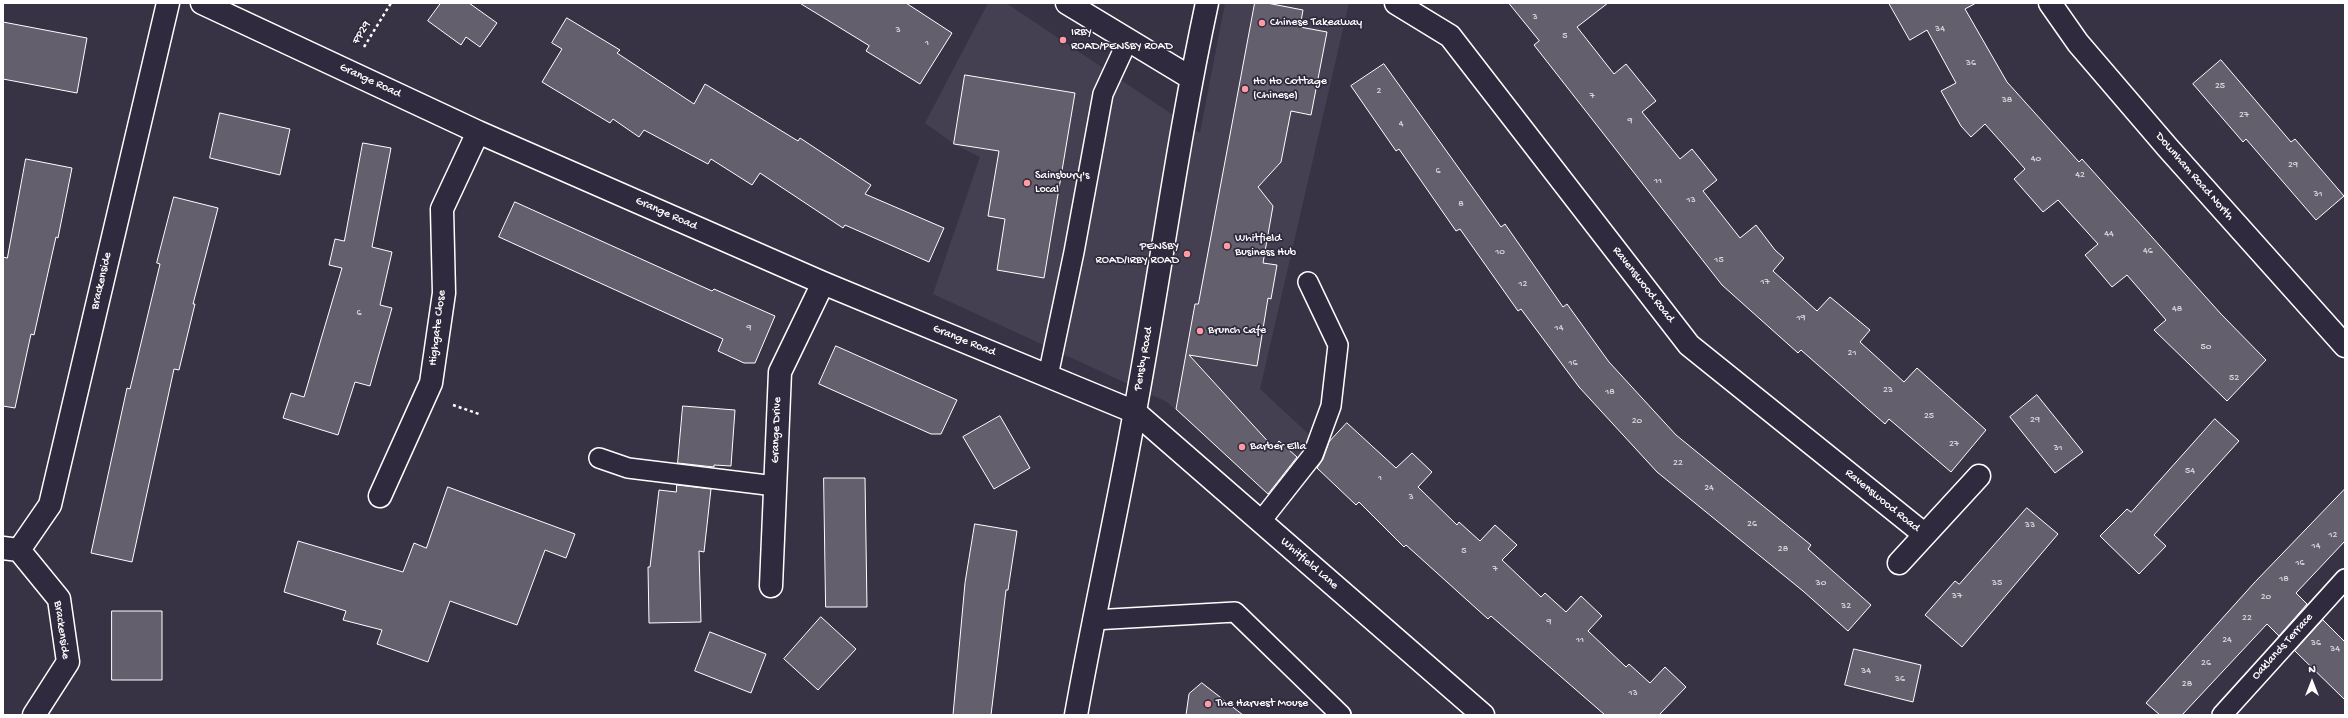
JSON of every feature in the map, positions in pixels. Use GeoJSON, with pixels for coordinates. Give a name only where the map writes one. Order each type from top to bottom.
{"type":"FeatureCollection","features":[{"type":"Feature","properties":{"kind":"street","name":"Brackenside"},"geometry":{"type":"LineString","coordinates":[[34,715],[68,662],[59,599],[11,549],[50,505],[168,3]]}},
{"type":"Feature","properties":{"kind":"street","name":"Grange Road"},"geometry":{"type":"LineString","coordinates":[[202,3],[478,132],[823,283],[1135,412]]}},
{"type":"Feature","properties":{"kind":"street"},"geometry":{"type":"LineString","coordinates":[[1067,3],[1191,78]]}},
{"type":"Feature","properties":{"kind":"street","name":"Pensby Road"},"geometry":{"type":"LineString","coordinates":[[1076,715],[1093,620],[1135,412],[1191,78],[1207,3]]}},
{"type":"Feature","properties":{"kind":"street","name":"Ravenswood Road"},"geometry":{"type":"LineString","coordinates":[[1396,3],[1450,36],[1689,345],[1924,534]]}},
{"type":"Feature","properties":{"kind":"street","name":"Downham Road North"},"geometry":{"type":"LineString","coordinates":[[2050,3],[2078,43],[2178,160],[2345,346]]}},
{"type":"Feature","properties":{"kind":"street","name":"Highgate Close"},"geometry":{"type":"LineString","coordinates":[[380,496],[431,383],[444,293],[442,209],[478,132]]}},
{"type":"Feature","properties":{"kind":"street","name":"Grange Drive"},"geometry":{"type":"LineString","coordinates":[[771,586],[780,372],[823,283]]}},
{"type":"Feature","properties":{"kind":"street","name":"Whitfield Lane"},"geometry":{"type":"LineString","coordinates":[[1135,412],[1483,715]]}},
{"type":"Feature","properties":{"kind":"street","name":"Ravenswood Road"},"geometry":{"type":"LineString","coordinates":[[1899,563],[1924,534],[1979,476]]}},
{"type":"Feature","properties":{"kind":"lane"},"geometry":{"type":"LineString","coordinates":[[1048,376],[1074,252],[1104,94],[1128,40]]}},
{"type":"Feature","properties":{"kind":"lane"},"geometry":{"type":"LineString","coordinates":[[1261,521],[1313,455],[1332,406],[1338,345],[1308,282]]}},
{"type":"Feature","properties":{"kind":"lane"},"geometry":{"type":"LineString","coordinates":[[599,458],[628,468],[775,486]]}},
{"type":"Feature","properties":{"kind":"lane","name":"Oaklands Terrace"},"geometry":{"type":"LineString","coordinates":[[2222,715],[2345,579]]}},
{"type":"Feature","properties":{"kind":"lane"},"geometry":{"type":"LineString","coordinates":[[1093,620],[1235,612],[1340,715]]}},
{"type":"Feature","properties":{"kind":"path","name":"FP29"},"geometry":{"type":"LineString","coordinates":[[349,71],[391,3]]}},
{"type":"Feature","properties":{"kind":"shaded area"},"geometry":{"type":"Polygon","coordinates":[[[988,3],[1006,3],[1200,133],[1225,3],[1349,3],[1260,389],[1314,439],[1268,494],[1167,402],[933,294],[980,157],[954,144],[925,123],[988,3]]]}},
{"type":"Feature","properties":{"kind":"building"},"geometry":{"type":"Polygon","coordinates":[[[441,3],[469,3],[497,23],[480,47],[466,37],[461,45],[428,21],[441,3]]]}},
{"type":"Feature","properties":{"kind":"building"},"geometry":{"type":"Polygon","coordinates":[[[800,3],[906,3],[952,33],[920,84],[866,51],[869,46],[800,3]]]}},
{"type":"Feature","properties":{"kind":"building"},"geometry":{"type":"Polygon","coordinates":[[[1255,3],[1267,3],[1303,10],[1300,27],[1327,32],[1311,115],[1291,111],[1281,162],[1258,187],[1273,206],[1263,263],[1277,265],[1271,299],[1268,298],[1257,366],[1189,355],[1273,447],[1279,441],[1297,457],[1268,494],[1176,409],[1195,304],[1198,304],[1255,3]]]}},
{"type":"Feature","properties":{"kind":"building"},"geometry":{"type":"Polygon","coordinates":[[[1509,3],[1608,3],[1577,27],[1614,74],[1626,64],[1656,101],[1642,112],[1680,159],[1692,149],[1717,180],[1703,191],[1740,238],[1756,225],[1775,250],[1784,258],[1773,271],[1817,311],[1830,297],[1870,330],[1860,342],[1904,382],[1917,368],[1986,430],[1951,472],[1889,419],[1885,424],[1801,350],[1798,353],[1722,285],[1534,45],[1539,41],[1509,3]]]}},
{"type":"Feature","properties":{"kind":"building"},"geometry":{"type":"Polygon","coordinates":[[[1889,3],[1976,3],[1965,9],[2007,82],[2079,162],[2082,159],[2221,314],[2266,360],[2227,401],[2154,330],[2166,320],[2127,275],[2112,287],[2085,255],[2098,244],[2058,200],[2043,212],[2014,179],[2025,169],[1985,124],[1971,137],[1961,126],[1941,91],[1956,83],[1927,30],[1910,40],[1889,3]]]}},
{"type":"Feature","properties":{"kind":"building"},"geometry":{"type":"Polygon","coordinates":[[[567,18],[620,50],[617,53],[694,104],[705,84],[798,141],[800,138],[871,185],[865,194],[944,228],[929,262],[845,225],[843,228],[760,173],[752,185],[711,159],[708,164],[644,130],[639,137],[613,119],[610,123],[542,82],[562,49],[552,43],[567,18]]]}},
{"type":"Feature","properties":{"kind":"building"},"geometry":{"type":"Polygon","coordinates":[[[3,22],[87,38],[77,93],[3,79],[3,22]]]}},
{"type":"Feature","properties":{"kind":"building"},"geometry":{"type":"Polygon","coordinates":[[[2221,60],[2291,142],[2295,139],[2344,196],[2316,220],[2246,139],[2243,142],[2193,84],[2221,60]]]}},
{"type":"Feature","properties":{"kind":"building"},"geometry":{"type":"Polygon","coordinates":[[[1384,64],[1501,227],[1505,224],[1563,307],[1567,304],[1609,362],[1676,435],[1811,545],[1808,549],[1871,605],[1848,631],[1803,591],[1657,472],[1579,387],[1521,309],[1518,311],[1460,229],[1456,231],[1399,149],[1396,151],[1351,86],[1384,64]]]}},
{"type":"Feature","properties":{"kind":"building","name":"Sainsbury's Local"},"geometry":{"type":"Polygon","coordinates":[[[965,75],[1075,93],[1044,278],[997,270],[1005,219],[988,216],[999,151],[954,144],[965,75]]]}},
{"type":"Feature","properties":{"kind":"building"},"geometry":{"type":"Polygon","coordinates":[[[220,113],[290,129],[280,175],[210,158],[220,113]]]}},
{"type":"Feature","properties":{"kind":"building"},"geometry":{"type":"Polygon","coordinates":[[[363,143],[391,148],[372,247],[392,252],[380,305],[392,308],[370,386],[355,382],[338,435],[283,418],[291,393],[304,397],[342,268],[329,265],[335,239],[344,241],[363,143]]]}},
{"type":"Feature","properties":{"kind":"building"},"geometry":{"type":"Polygon","coordinates":[[[26,159],[72,168],[58,238],[56,237],[34,335],[31,334],[15,408],[3,406],[3,257],[7,258],[26,159]]]}},
{"type":"Feature","properties":{"kind":"building"},"geometry":{"type":"Polygon","coordinates":[[[174,197],[218,208],[193,304],[195,304],[179,370],[174,369],[132,562],[91,553],[127,388],[130,389],[160,264],[157,263],[174,197]]]}},
{"type":"Feature","properties":{"kind":"building"},"geometry":{"type":"Polygon","coordinates":[[[515,202],[712,291],[714,289],[775,316],[755,363],[744,363],[718,351],[723,339],[499,237],[515,202]]]}},
{"type":"Feature","properties":{"kind":"building"},"geometry":{"type":"Polygon","coordinates":[[[836,346],[957,400],[941,434],[931,434],[819,384],[836,346]]]}},
{"type":"Feature","properties":{"kind":"building"},"geometry":{"type":"Polygon","coordinates":[[[2037,395],[2083,452],[2055,473],[2010,417],[2037,395]]]}},
{"type":"Feature","properties":{"kind":"building"},"geometry":{"type":"Polygon","coordinates":[[[683,406],[735,410],[731,466],[714,465],[714,467],[678,463],[683,406]]]}},
{"type":"Feature","properties":{"kind":"building"},"geometry":{"type":"Polygon","coordinates":[[[1000,416],[1030,468],[994,489],[963,437],[1000,416]]]}},
{"type":"Feature","properties":{"kind":"building"},"geometry":{"type":"Polygon","coordinates":[[[2215,419],[2239,441],[2154,535],[2166,546],[2139,574],[2100,536],[2127,509],[2131,512],[2215,419]]]}},
{"type":"Feature","properties":{"kind":"building"},"geometry":{"type":"Polygon","coordinates":[[[1347,423],[1396,468],[1412,453],[1432,472],[1418,487],[1457,525],[1459,522],[1480,541],[1495,525],[1517,545],[1502,560],[1541,597],[1545,593],[1566,612],[1581,596],[1602,616],[1588,631],[1626,667],[1629,664],[1650,683],[1665,667],[1686,687],[1659,715],[1605,715],[1491,616],[1488,619],[1406,545],[1404,547],[1359,502],[1356,505],[1317,468],[1323,459],[1329,442],[1347,423]]]}},
{"type":"Feature","properties":{"kind":"building"},"geometry":{"type":"Polygon","coordinates":[[[824,478],[865,478],[867,607],[826,607],[824,478]]]}},
{"type":"Feature","properties":{"kind":"building"},"geometry":{"type":"Polygon","coordinates":[[[677,485],[711,489],[704,552],[699,551],[701,622],[649,623],[648,567],[650,567],[659,490],[676,492],[677,485]]]}},
{"type":"Feature","properties":{"kind":"building"},"geometry":{"type":"Polygon","coordinates":[[[448,487],[575,534],[566,558],[545,550],[517,625],[450,601],[428,662],[377,644],[382,630],[343,620],[346,611],[284,592],[298,541],[403,572],[414,543],[426,548],[448,487]]]}},
{"type":"Feature","properties":{"kind":"building"},"geometry":{"type":"Polygon","coordinates":[[[2345,489],[2345,541],[2296,593],[2307,604],[2279,636],[2267,624],[2182,715],[2160,715],[2146,703],[2255,582],[2345,489]]]}},
{"type":"Feature","properties":{"kind":"building"},"geometry":{"type":"Polygon","coordinates":[[[2027,508],[2058,534],[1962,647],[1925,615],[1955,581],[1959,584],[2027,508]]]}},
{"type":"Feature","properties":{"kind":"building"},"geometry":{"type":"Polygon","coordinates":[[[975,524],[1017,531],[1008,590],[1006,590],[991,715],[953,715],[965,583],[975,524]]]}},
{"type":"Feature","properties":{"kind":"building"},"geometry":{"type":"Polygon","coordinates":[[[112,611],[162,611],[162,680],[112,680],[112,611]]]}},
{"type":"Feature","properties":{"kind":"building"},"geometry":{"type":"Polygon","coordinates":[[[821,617],[856,649],[818,690],[784,659],[821,617]]]}},
{"type":"Feature","properties":{"kind":"building"},"geometry":{"type":"Polygon","coordinates":[[[2323,620],[2345,642],[2345,700],[2295,651],[2323,620]]]}},
{"type":"Feature","properties":{"kind":"building"},"geometry":{"type":"Polygon","coordinates":[[[710,632],[766,654],[751,693],[695,671],[710,632]]]}},
{"type":"Feature","properties":{"kind":"building"},"geometry":{"type":"Polygon","coordinates":[[[1854,649],[1921,665],[1913,702],[1845,685],[1854,649]]]}},
{"type":"Feature","properties":{"kind":"building","name":"The Harvest Mouse"},"geometry":{"type":"Polygon","coordinates":[[[1202,683],[1243,715],[1186,715],[1189,694],[1202,683]]]}},
{"type":"Feature","properties":{"kind":"place","name":"Chinese Takeaway"},"geometry":{"type":"Point","coordinates":[1262,23]}},
{"type":"Feature","properties":{"kind":"place","name":"IRBY ROAD/PENSBY ROAD"},"geometry":{"type":"Point","coordinates":[1063,40]}},
{"type":"Feature","properties":{"kind":"place","name":"Ho Ho Cottage (Chinese)"},"geometry":{"type":"Point","coordinates":[1245,89]}},
{"type":"Feature","properties":{"kind":"place","name":"Sainsbury's Local"},"geometry":{"type":"Point","coordinates":[1027,183]}},
{"type":"Feature","properties":{"kind":"place","name":"Whitfield Business Hub"},"geometry":{"type":"Point","coordinates":[1227,246]}},
{"type":"Feature","properties":{"kind":"place","name":"PENSBY ROAD/IRBY ROAD"},"geometry":{"type":"Point","coordinates":[1187,254]}},
{"type":"Feature","properties":{"kind":"place","name":"Brunch Cafe"},"geometry":{"type":"Point","coordinates":[1200,331]}},
{"type":"Feature","properties":{"kind":"place","name":"Barber Ella"},"geometry":{"type":"Point","coordinates":[1242,447]}},
{"type":"Feature","properties":{"kind":"place","name":"The Harvest Mouse"},"geometry":{"type":"Point","coordinates":[1208,704]}}]}
